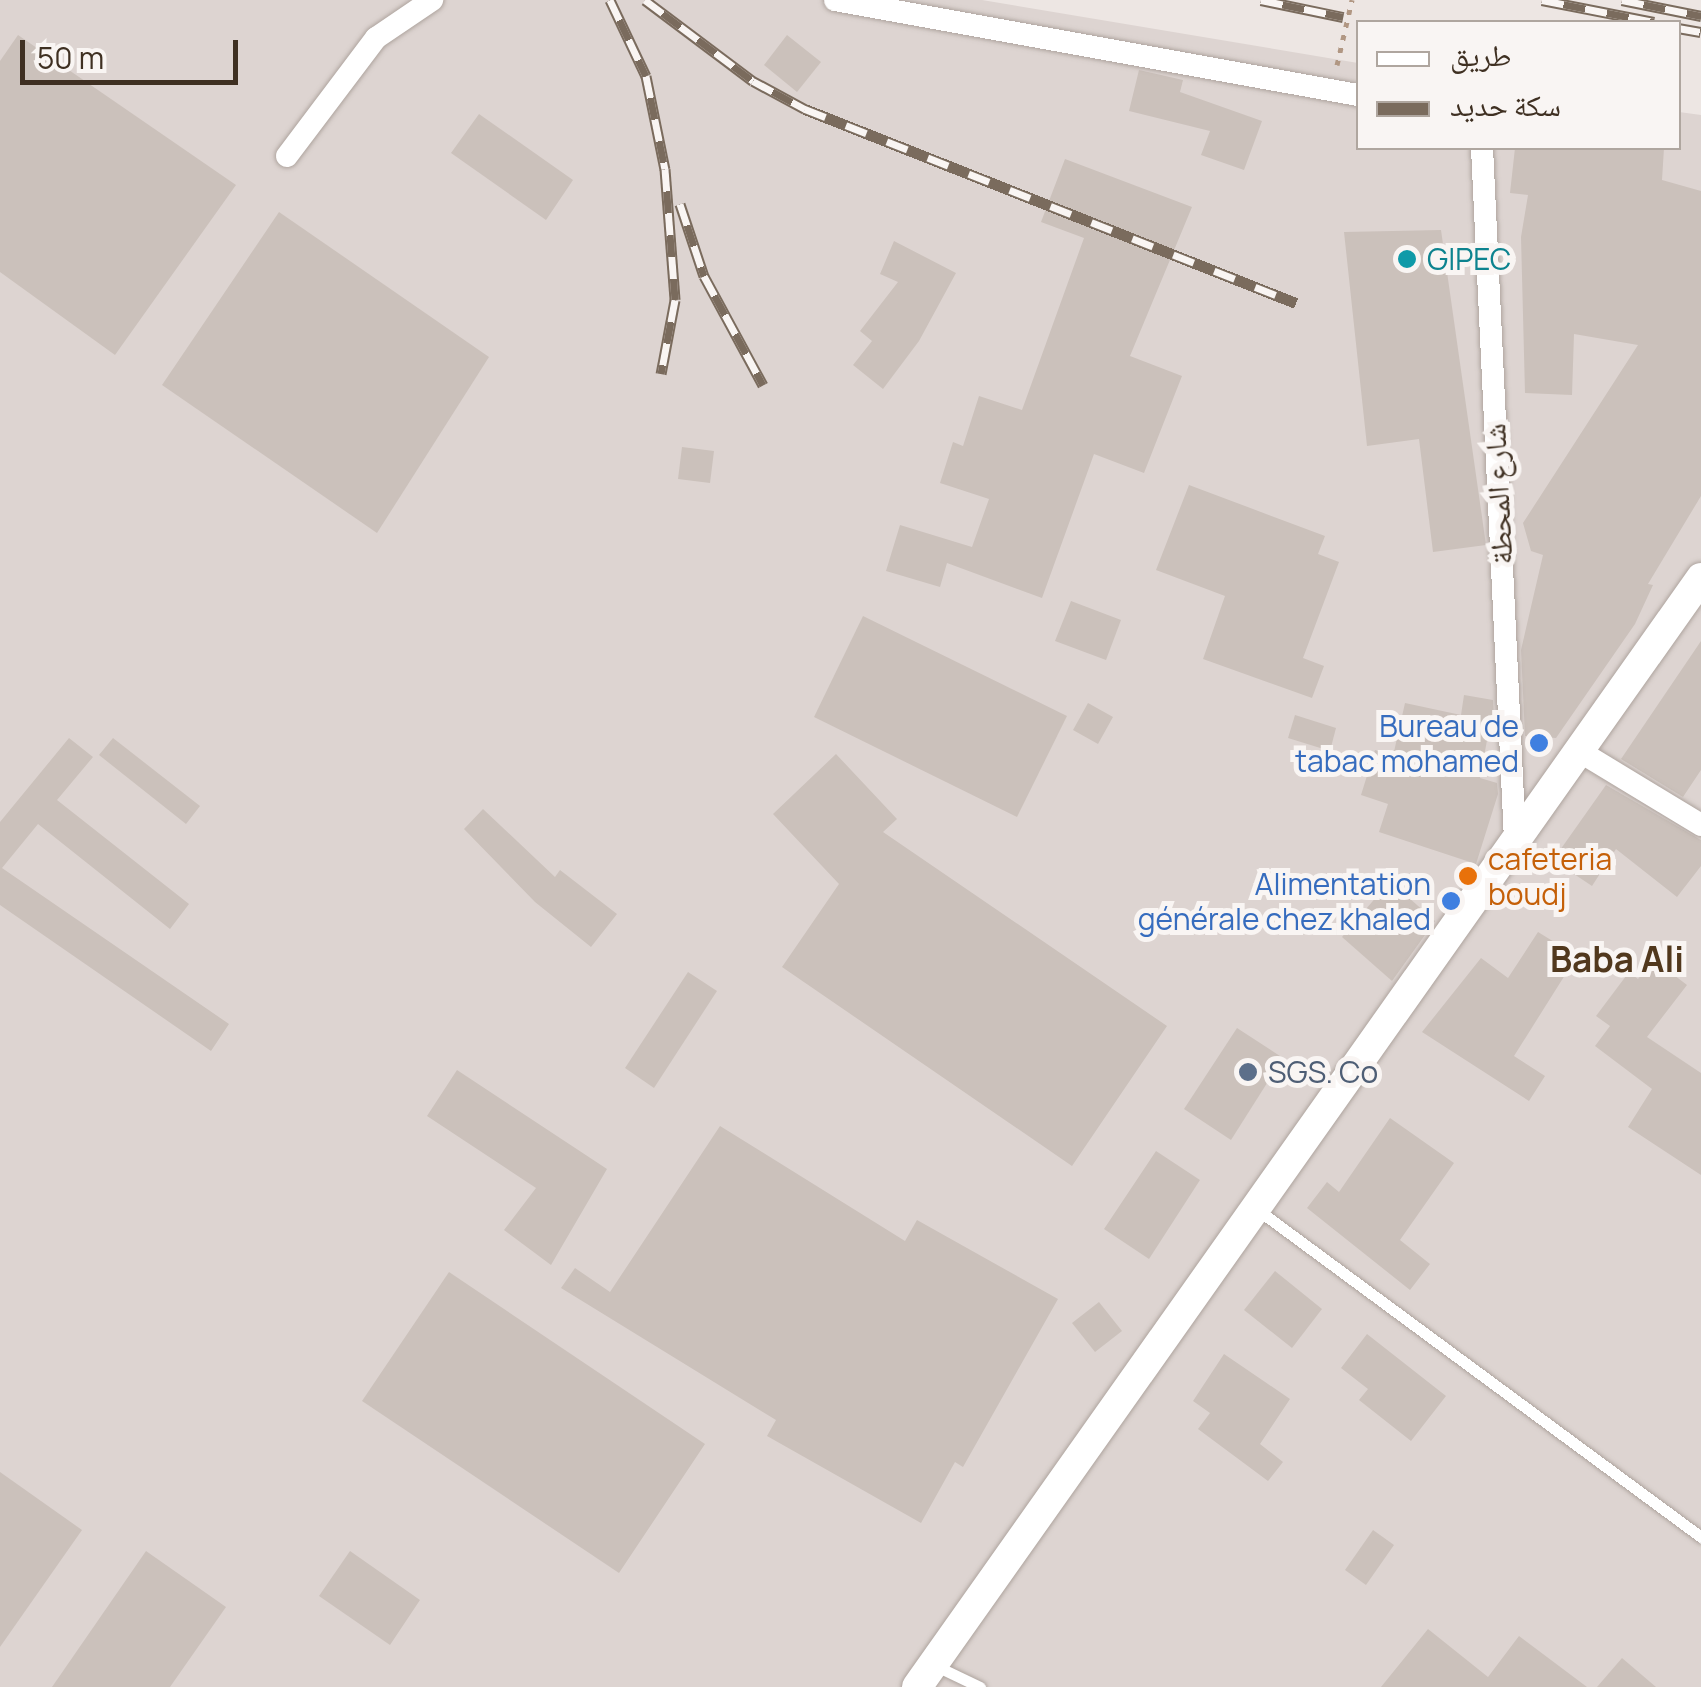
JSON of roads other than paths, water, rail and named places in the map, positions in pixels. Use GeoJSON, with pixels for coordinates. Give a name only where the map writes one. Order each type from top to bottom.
{"type":"FeatureCollection","features":[{"type":"Feature","properties":{"kind":"main road"},"geometry":{"type":"LineString","coordinates":[[925,1676],[1701,578]]}},
{"type":"Feature","properties":{"kind":"street"},"geometry":{"type":"LineString","coordinates":[[287,156],[376,38],[432,0]]}},
{"type":"Feature","properties":{"kind":"street"},"geometry":{"type":"LineString","coordinates":[[835,0],[1356,95]]}},
{"type":"Feature","properties":{"kind":"street","name":"شارع المحطة"},"geometry":{"type":"LineString","coordinates":[[1482,150],[1515,841]]}},
{"type":"Feature","properties":{"kind":"street"},"geometry":{"type":"LineString","coordinates":[[1579,750],[1701,825]]}},
{"type":"Feature","properties":{"kind":"lane"},"geometry":{"type":"LineString","coordinates":[[1254,1207],[1701,1538]]}},
{"type":"Feature","properties":{"kind":"lane"},"geometry":{"type":"LineString","coordinates":[[925,1676],[980,1687]]}},
{"type":"Feature","properties":{"kind":"railway"},"geometry":{"type":"LineString","coordinates":[[610,0],[646,76],[665,169],[675,300],[661,374]]}},
{"type":"Feature","properties":{"kind":"railway"},"geometry":{"type":"LineString","coordinates":[[645,0],[753,81],[805,109],[1296,303]]}},
{"type":"Feature","properties":{"kind":"railway"},"geometry":{"type":"LineString","coordinates":[[1261,0],[1343,17]]}},
{"type":"Feature","properties":{"kind":"railway"},"geometry":{"type":"LineString","coordinates":[[1542,0],[1644,20]]}},
{"type":"Feature","properties":{"kind":"railway"},"geometry":{"type":"LineString","coordinates":[[1622,0],[1701,16]]}},
{"type":"Feature","properties":{"kind":"railway"},"geometry":{"type":"LineString","coordinates":[[1681,29],[1701,32]]}},
{"type":"Feature","properties":{"kind":"railway"},"geometry":{"type":"LineString","coordinates":[[680,204],[704,276],[763,385]]}},
{"type":"Feature","properties":{"kind":"place","name":"GIPEC"},"geometry":{"type":"Point","coordinates":[1407,259]}},
{"type":"Feature","properties":{"kind":"place","name":"Bureau de tabac mohamed"},"geometry":{"type":"Point","coordinates":[1539,743]}},
{"type":"Feature","properties":{"kind":"place","name":"cafeteria boudj"},"geometry":{"type":"Point","coordinates":[1468,876]}},
{"type":"Feature","properties":{"kind":"place","name":"Alimentation générale chez khaled"},"geometry":{"type":"Point","coordinates":[1451,901]}},
{"type":"Feature","properties":{"kind":"place","name":"SGS. Co"},"geometry":{"type":"Point","coordinates":[1248,1072]}},
{"type":"Feature","properties":{"kind":"district","name":"Baba Ali"},"geometry":{"type":"Point","coordinates":[1617,959]}}]}
